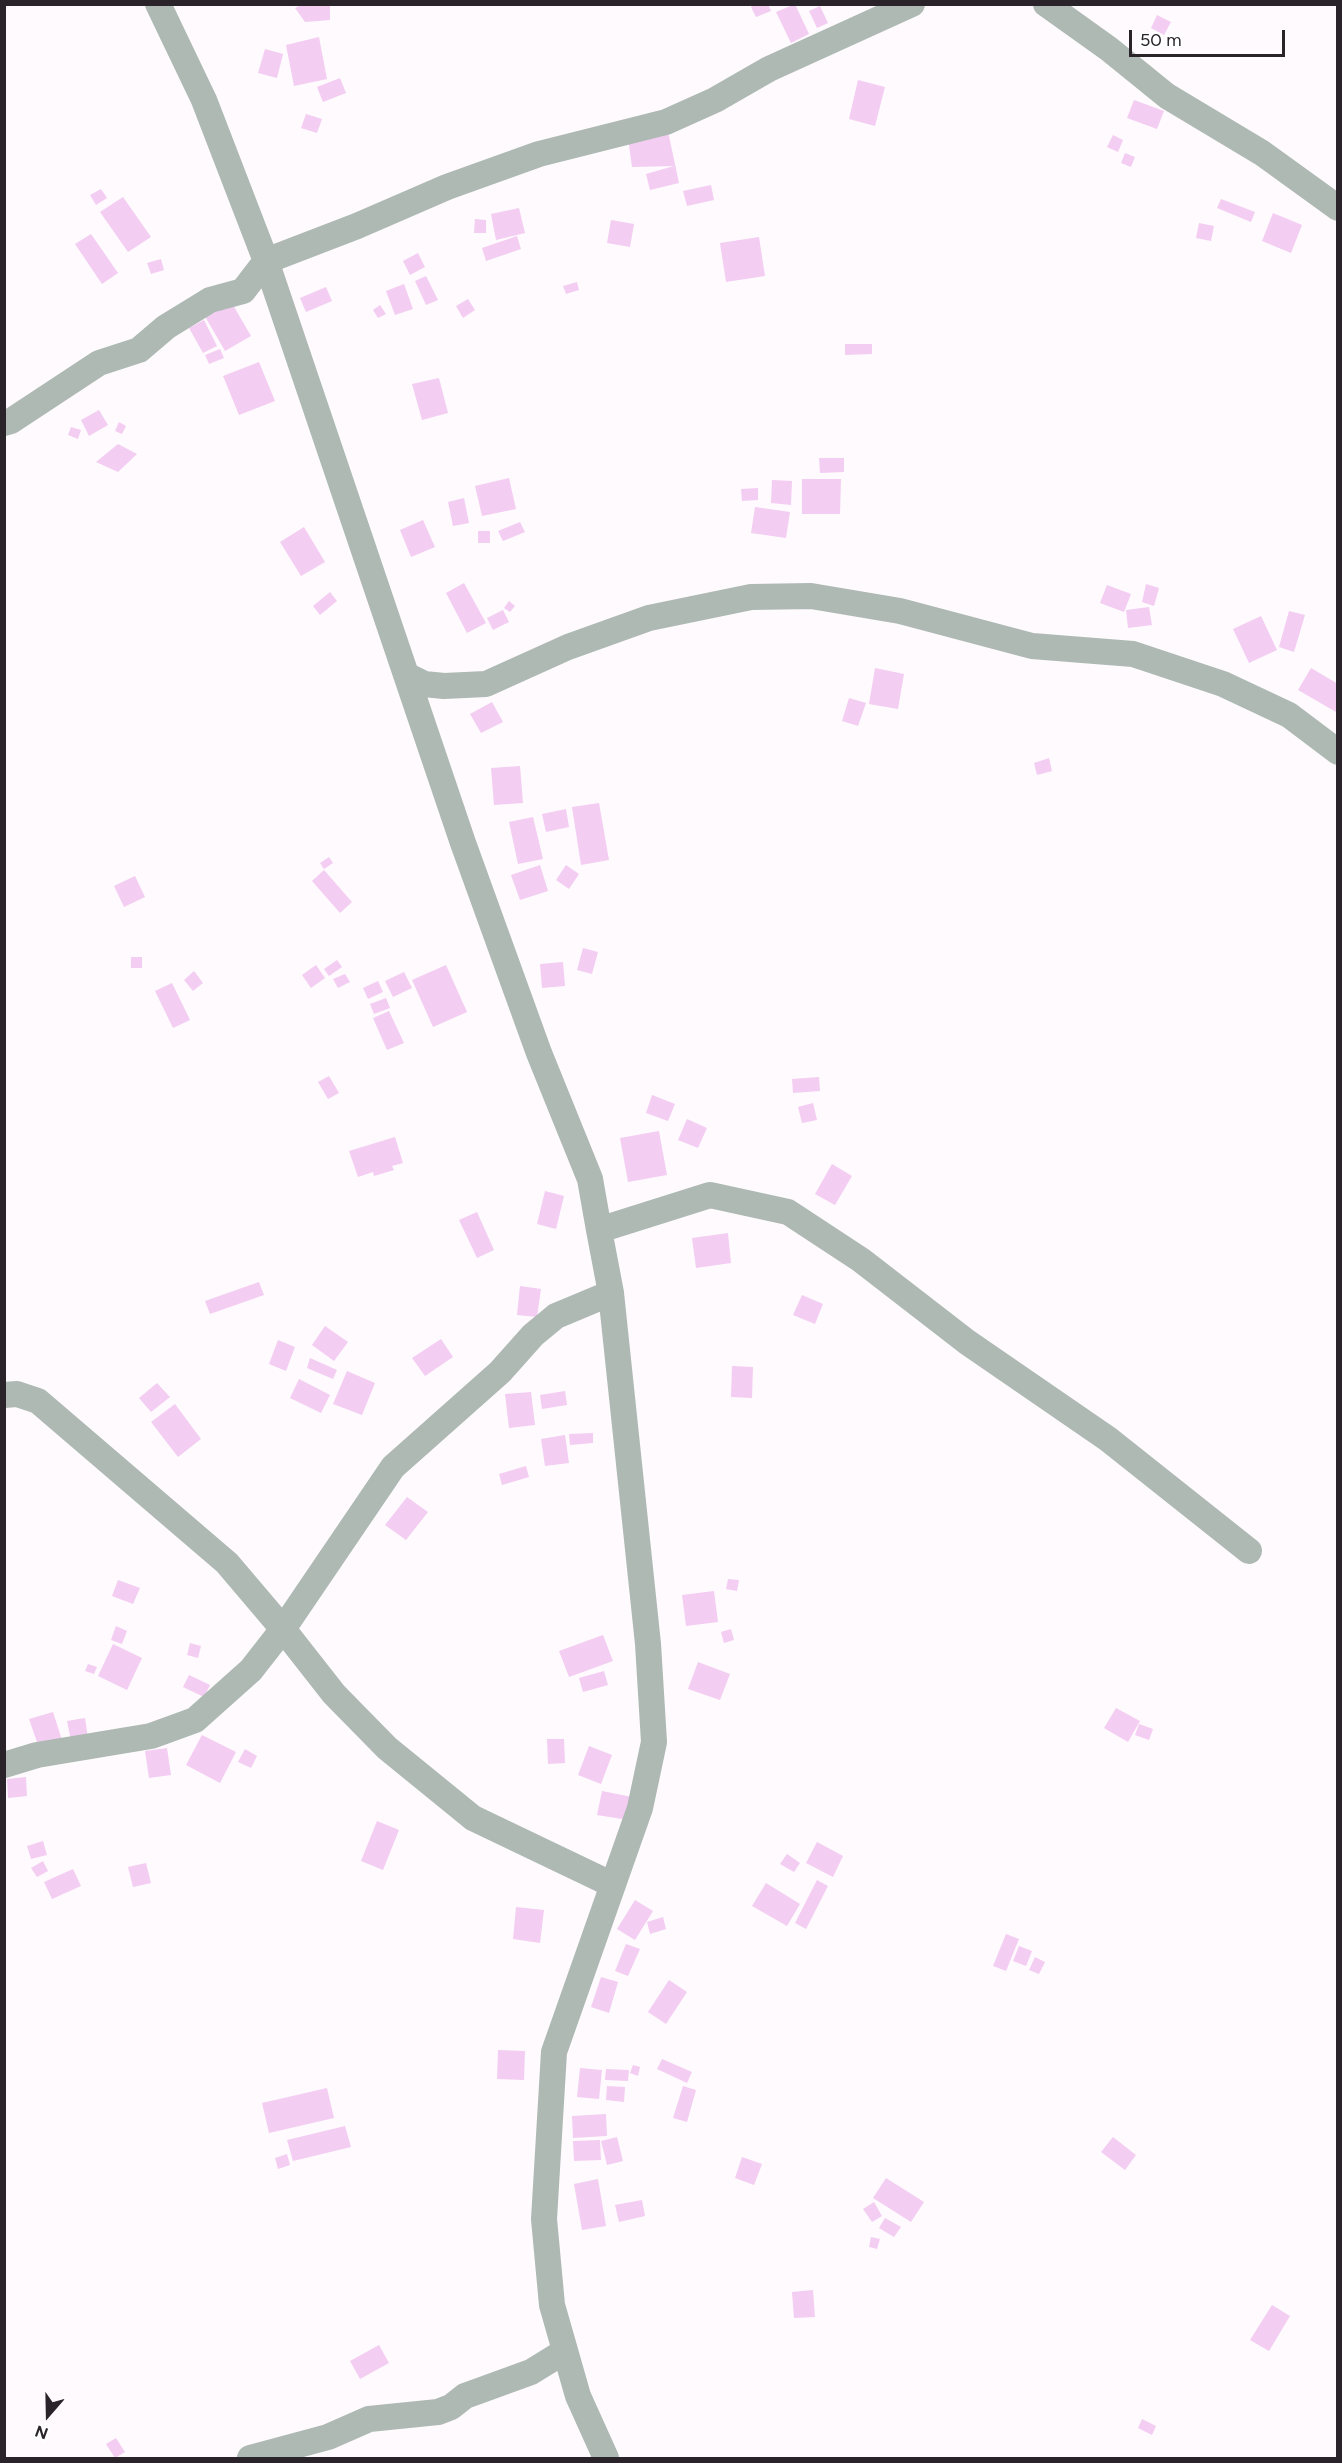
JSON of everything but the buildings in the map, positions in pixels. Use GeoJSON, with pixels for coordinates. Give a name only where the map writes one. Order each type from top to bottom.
{"type":"FeatureCollection","features":[{"type":"Feature","properties":{"kind":"street"},"geometry":{"type":"LineString","coordinates":[[158,4],[204,100],[266,261],[471,865],[539,1053],[590,1179],[611,1293],[648,1644],[654,1742],[640,1808],[554,2052],[544,2219],[552,2305],[578,2396],[606,2458]]}},
{"type":"Feature","properties":{"kind":"street"},"geometry":{"type":"LineString","coordinates":[[4,423],[11,421],[99,363],[140,350],[166,327],[210,300],[243,291],[266,261],[357,226],[447,187],[539,154],[666,122],[715,100],[769,69],[912,4]]}},
{"type":"Feature","properties":{"kind":"street"},"geometry":{"type":"LineString","coordinates":[[1046,4],[1109,49],[1167,96],[1262,153],[1338,208]]}},
{"type":"Feature","properties":{"kind":"street"},"geometry":{"type":"LineString","coordinates":[[406,675],[424,684],[444,686],[486,684],[568,647],[649,618],[751,597],[811,596],[900,611],[1032,646],[1133,654],[1233,688],[1289,715],[1338,752]]}},
{"type":"Feature","properties":{"kind":"street"},"geometry":{"type":"LineString","coordinates":[[599,1230],[710,1195],[788,1212],[861,1260],[967,1342],[1108,1439],[1249,1551]]}},
{"type":"Feature","properties":{"kind":"street"},"geometry":{"type":"LineString","coordinates":[[4,1765],[37,1755],[151,1736],[195,1720],[251,1670],[283,1629],[393,1467],[500,1372],[533,1335],[556,1316],[611,1293]]}},
{"type":"Feature","properties":{"kind":"street"},"geometry":{"type":"LineString","coordinates":[[4,1395],[17,1394],[38,1401],[227,1563],[283,1629],[333,1694],[387,1748],[473,1818],[613,1885]]}},
{"type":"Feature","properties":{"kind":"street"},"geometry":{"type":"LineString","coordinates":[[250,2458],[328,2437],[369,2419],[438,2412],[452,2407],[465,2396],[531,2372],[565,2351]]}}]}
